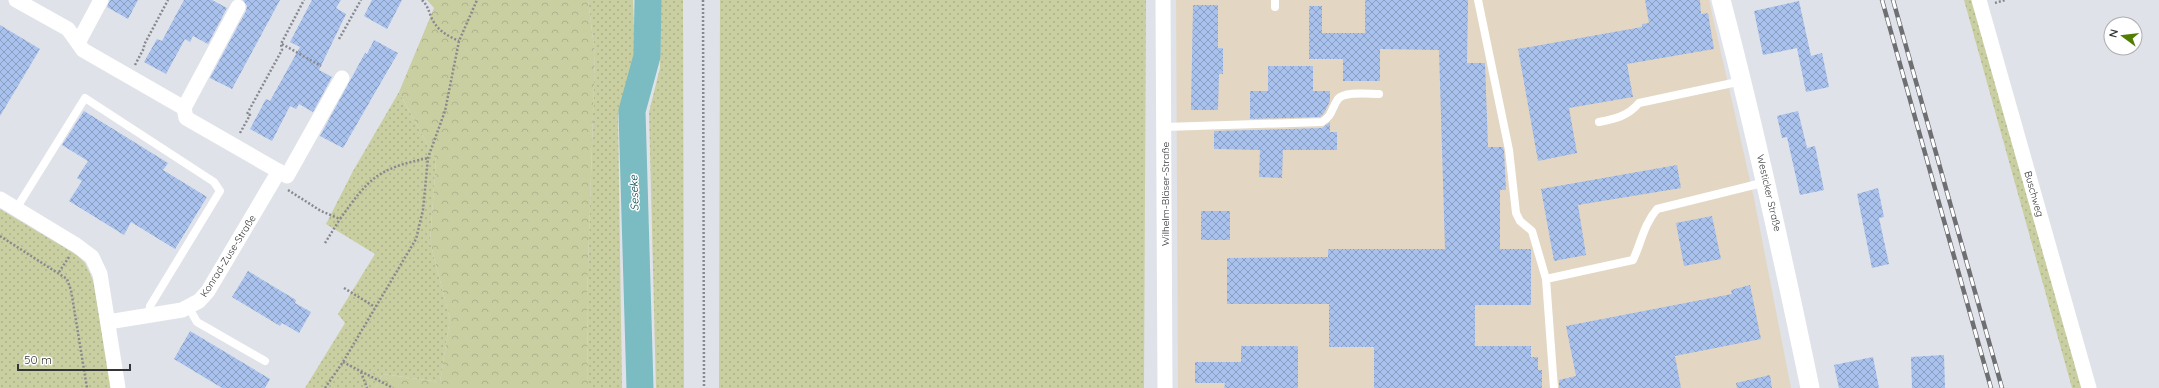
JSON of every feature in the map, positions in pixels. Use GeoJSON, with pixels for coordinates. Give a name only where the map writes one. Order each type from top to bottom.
{"type":"FeatureCollection","features":[{"type":"Feature","properties":{"kind":"street"},"geometry":{"type":"LineString","coordinates":[[16,0],[68,29],[82,50],[129,75],[184,108]]}},
{"type":"Feature","properties":{"kind":"street"},"geometry":{"type":"LineString","coordinates":[[78,43],[101,0]]}},
{"type":"Feature","properties":{"kind":"street","name":"Wilhelm-Bläser-Straße"},"geometry":{"type":"LineString","coordinates":[[1163,0],[1165,127],[1165,388]]}},
{"type":"Feature","properties":{"kind":"street","name":"Westicker Straße"},"geometry":{"type":"LineString","coordinates":[[1721,0],[1766,182],[1810,388]]}},
{"type":"Feature","properties":{"kind":"street","name":"Buschweg"},"geometry":{"type":"LineString","coordinates":[[1979,0],[2089,388]]}},
{"type":"Feature","properties":{"kind":"street"},"geometry":{"type":"LineString","coordinates":[[238,7],[184,108],[186,118],[233,145],[276,177],[288,176],[342,78]]}},
{"type":"Feature","properties":{"kind":"street","name":"Konrad-Zuse-Straße"},"geometry":{"type":"LineString","coordinates":[[108,322],[189,308],[200,301],[208,291],[276,177]]}},
{"type":"Feature","properties":{"kind":"street"},"geometry":{"type":"LineString","coordinates":[[0,199],[76,245],[92,257],[100,274],[118,388]]}},
{"type":"Feature","properties":{"kind":"lane"},"geometry":{"type":"LineString","coordinates":[[1478,0],[1509,150],[1516,213],[1520,222],[1532,231],[1546,279],[1554,388]]}},
{"type":"Feature","properties":{"kind":"lane"},"geometry":{"type":"LineString","coordinates":[[1599,122],[1620,118],[1634,110],[1639,103],[1742,80]]}},
{"type":"Feature","properties":{"kind":"lane"},"geometry":{"type":"LineString","coordinates":[[1165,127],[1322,122],[1330,117],[1338,99],[1344,95],[1379,94]]}},
{"type":"Feature","properties":{"kind":"lane"},"geometry":{"type":"LineString","coordinates":[[16,209],[85,98],[214,182],[220,191],[150,306],[149,315]]}},
{"type":"Feature","properties":{"kind":"lane"},"geometry":{"type":"LineString","coordinates":[[1546,279],[1634,260],[1642,240],[1647,220],[1656,210],[1766,182]]}},
{"type":"Feature","properties":{"kind":"lane"},"geometry":{"type":"LineString","coordinates":[[189,308],[197,322],[265,361]]}},
{"type":"Feature","properties":{"kind":"path"},"geometry":{"type":"LineString","coordinates":[[129,75],[168,0]]}},
{"type":"Feature","properties":{"kind":"path"},"geometry":{"type":"LineString","coordinates":[[233,145],[250,115],[247,114],[282,50],[281,44],[304,0]]}},
{"type":"Feature","properties":{"kind":"path"},"geometry":{"type":"LineString","coordinates":[[339,39],[361,0]]}},
{"type":"Feature","properties":{"kind":"path"},"geometry":{"type":"LineString","coordinates":[[422,0],[427,6],[433,20],[444,34],[459,41]]}},
{"type":"Feature","properties":{"kind":"path"},"geometry":{"type":"LineString","coordinates":[[325,388],[343,362],[416,239],[423,210],[428,158],[445,111],[459,41],[476,0]]}},
{"type":"Feature","properties":{"kind":"path"},"geometry":{"type":"LineString","coordinates":[[703,0],[704,388]]}},
{"type":"Feature","properties":{"kind":"path"},"geometry":{"type":"LineString","coordinates":[[281,44],[321,66]]}},
{"type":"Feature","properties":{"kind":"path"},"geometry":{"type":"LineString","coordinates":[[325,243],[357,195],[373,177],[396,165],[428,158]]}},
{"type":"Feature","properties":{"kind":"path"},"geometry":{"type":"LineString","coordinates":[[276,177],[321,211],[340,219]]}},
{"type":"Feature","properties":{"kind":"path"},"geometry":{"type":"LineString","coordinates":[[0,236],[67,278],[71,290],[87,388]]}},
{"type":"Feature","properties":{"kind":"path"},"geometry":{"type":"LineString","coordinates":[[344,288],[376,307]]}},
{"type":"Feature","properties":{"kind":"path"},"geometry":{"type":"LineString","coordinates":[[343,362],[393,388]]}},
{"type":"Feature","properties":{"kind":"path"},"geometry":{"type":"LineString","coordinates":[[361,372],[367,388]]}},
{"type":"Feature","properties":{"kind":"shaded area"},"geometry":{"type":"Polygon","coordinates":[[[1176,0],[1709,0],[1754,198],[1791,388],[1178,388],[1176,0]]]}},
{"type":"Feature","properties":{"kind":"green space"},"geometry":{"type":"Polygon","coordinates":[[[427,0],[588,0],[595,54],[587,299],[588,388],[375,388],[383,374],[440,382],[450,319],[430,242],[436,160],[399,92],[434,8],[427,0]]]}},
{"type":"Feature","properties":{"kind":"green space"},"geometry":{"type":"Polygon","coordinates":[[[588,0],[633,0],[635,60],[618,115],[622,388],[588,388],[587,299],[595,54],[588,0]]]}},
{"type":"Feature","properties":{"kind":"green space"},"geometry":{"type":"Polygon","coordinates":[[[661,0],[683,0],[684,388],[656,388],[649,112],[660,68],[661,0]]]}},
{"type":"Feature","properties":{"kind":"green space"},"geometry":{"type":"Polygon","coordinates":[[[720,0],[1146,0],[1144,388],[719,388],[720,0]]]}},
{"type":"Feature","properties":{"kind":"green space"},"geometry":{"type":"Polygon","coordinates":[[[1964,0],[1972,0],[2084,388],[2072,388],[1964,0]]]}},
{"type":"Feature","properties":{"kind":"green space"},"geometry":{"type":"Polygon","coordinates":[[[399,92],[436,160],[430,242],[450,319],[440,382],[383,374],[375,388],[305,388],[345,323],[338,314],[375,254],[326,224],[353,171],[399,92]]]}},
{"type":"Feature","properties":{"kind":"green space"},"geometry":{"type":"Polygon","coordinates":[[[0,209],[77,255],[85,263],[93,280],[112,388],[0,388],[0,209]]]}},
{"type":"Feature","properties":{"kind":"building"},"geometry":{"type":"Polygon","coordinates":[[[110,0],[138,0],[128,19],[107,7],[110,0]]]}},
{"type":"Feature","properties":{"kind":"building"},"geometry":{"type":"Polygon","coordinates":[[[184,0],[212,0],[227,8],[208,44],[193,36],[190,42],[185,39],[166,74],[144,62],[157,39],[162,41],[184,0]]]}},
{"type":"Feature","properties":{"kind":"building"},"geometry":{"type":"Polygon","coordinates":[[[243,0],[280,0],[232,89],[210,78],[246,11],[247,6],[243,0]]]}},
{"type":"Feature","properties":{"kind":"building"},"geometry":{"type":"Polygon","coordinates":[[[312,0],[341,0],[336,8],[346,14],[319,70],[332,77],[313,112],[299,104],[296,109],[290,106],[272,141],[250,129],[266,99],[270,101],[300,47],[290,42],[312,0]]]}},
{"type":"Feature","properties":{"kind":"building"},"geometry":{"type":"Polygon","coordinates":[[[372,0],[402,0],[387,29],[364,16],[372,0]]]}},
{"type":"Feature","properties":{"kind":"building"},"geometry":{"type":"Polygon","coordinates":[[[1365,0],[1468,0],[1467,63],[1485,63],[1488,147],[1503,147],[1504,151],[1506,190],[1500,190],[1500,249],[1531,249],[1531,305],[1475,305],[1475,346],[1531,346],[1531,357],[1538,357],[1538,370],[1542,370],[1542,388],[1374,388],[1374,347],[1329,347],[1329,304],[1227,304],[1227,258],[1328,257],[1328,249],[1445,249],[1439,50],[1380,49],[1380,81],[1343,81],[1343,59],[1309,59],[1309,6],[1322,6],[1322,33],[1365,33],[1365,0]]]}},
{"type":"Feature","properties":{"kind":"building"},"geometry":{"type":"Polygon","coordinates":[[[1645,0],[1700,0],[1701,14],[1708,13],[1714,49],[1627,64],[1633,97],[1569,108],[1577,153],[1538,161],[1518,49],[1642,27],[1642,24],[1649,23],[1645,0]]]}},
{"type":"Feature","properties":{"kind":"building"},"geometry":{"type":"Polygon","coordinates":[[[1799,1],[1811,56],[1822,53],[1829,87],[1806,92],[1797,48],[1763,55],[1754,11],[1799,1]]]}},
{"type":"Feature","properties":{"kind":"building"},"geometry":{"type":"Polygon","coordinates":[[[1193,5],[1218,5],[1218,48],[1223,48],[1223,74],[1219,74],[1218,110],[1191,110],[1193,5]]]}},
{"type":"Feature","properties":{"kind":"building"},"geometry":{"type":"Polygon","coordinates":[[[0,25],[40,49],[0,116],[0,25]]]}},
{"type":"Feature","properties":{"kind":"building"},"geometry":{"type":"Polygon","coordinates":[[[374,40],[398,53],[343,148],[320,136],[365,53],[367,54],[374,40]]]}},
{"type":"Feature","properties":{"kind":"building"},"geometry":{"type":"Polygon","coordinates":[[[1268,66],[1313,66],[1313,91],[1330,91],[1330,101],[1324,113],[1320,117],[1250,119],[1250,91],[1268,91],[1268,66]]]}},
{"type":"Feature","properties":{"kind":"building"},"geometry":{"type":"Polygon","coordinates":[[[84,111],[168,163],[163,170],[207,197],[175,249],[131,222],[124,235],[69,201],[82,181],[77,178],[88,161],[62,145],[84,111]]]}},
{"type":"Feature","properties":{"kind":"building"},"geometry":{"type":"Polygon","coordinates":[[[1798,111],[1807,148],[1815,146],[1824,190],[1800,195],[1787,137],[1782,138],[1777,116],[1798,111]]]}},
{"type":"Feature","properties":{"kind":"building"},"geometry":{"type":"Polygon","coordinates":[[[1330,122],[1330,132],[1337,132],[1337,150],[1283,150],[1282,178],[1259,177],[1260,150],[1214,149],[1214,131],[1322,128],[1330,122]]]}},
{"type":"Feature","properties":{"kind":"building"},"geometry":{"type":"Polygon","coordinates":[[[1677,165],[1681,188],[1578,205],[1586,255],[1554,261],[1541,189],[1677,165]]]}},
{"type":"Feature","properties":{"kind":"building"},"geometry":{"type":"Polygon","coordinates":[[[1878,188],[1884,217],[1879,218],[1889,264],[1872,268],[1857,194],[1878,188]]]}},
{"type":"Feature","properties":{"kind":"building"},"geometry":{"type":"Polygon","coordinates":[[[1201,211],[1230,211],[1230,240],[1201,240],[1201,211]]]}},
{"type":"Feature","properties":{"kind":"building"},"geometry":{"type":"Polygon","coordinates":[[[1712,216],[1721,259],[1684,266],[1676,223],[1712,216]]]}},
{"type":"Feature","properties":{"kind":"building"},"geometry":{"type":"Polygon","coordinates":[[[248,271],[296,300],[295,303],[311,312],[299,333],[282,323],[280,326],[232,297],[248,271]]]}},
{"type":"Feature","properties":{"kind":"building"},"geometry":{"type":"Polygon","coordinates":[[[1750,285],[1761,339],[1675,356],[1681,388],[1559,388],[1559,380],[1576,376],[1566,326],[1732,294],[1731,290],[1750,285]]]}},
{"type":"Feature","properties":{"kind":"building"},"geometry":{"type":"Polygon","coordinates":[[[190,331],[270,379],[265,388],[222,388],[174,359],[190,331]]]}},
{"type":"Feature","properties":{"kind":"building"},"geometry":{"type":"Polygon","coordinates":[[[1241,346],[1298,346],[1298,388],[1224,388],[1225,383],[1195,383],[1195,362],[1241,362],[1241,346]]]}},
{"type":"Feature","properties":{"kind":"building"},"geometry":{"type":"Polygon","coordinates":[[[1944,355],[1945,388],[1912,388],[1911,357],[1944,355]]]}},
{"type":"Feature","properties":{"kind":"building"},"geometry":{"type":"Polygon","coordinates":[[[1873,357],[1879,388],[1839,388],[1834,365],[1873,357]]]}},
{"type":"Feature","properties":{"kind":"building"},"geometry":{"type":"Polygon","coordinates":[[[1770,375],[1772,388],[1737,388],[1736,383],[1770,375]]]}},
{"type":"Feature","properties":{"kind":"waterway","name":"Seseke"},"geometry":{"type":"LineString","coordinates":[[640,388],[632,111],[647,56],[648,0]]}},
{"type":"Feature","properties":{"kind":"railway"},"geometry":{"type":"LineString","coordinates":[[1882,0],[1991,388]]}},
{"type":"Feature","properties":{"kind":"railway"},"geometry":{"type":"LineString","coordinates":[[1893,0],[2002,388]]}}]}
